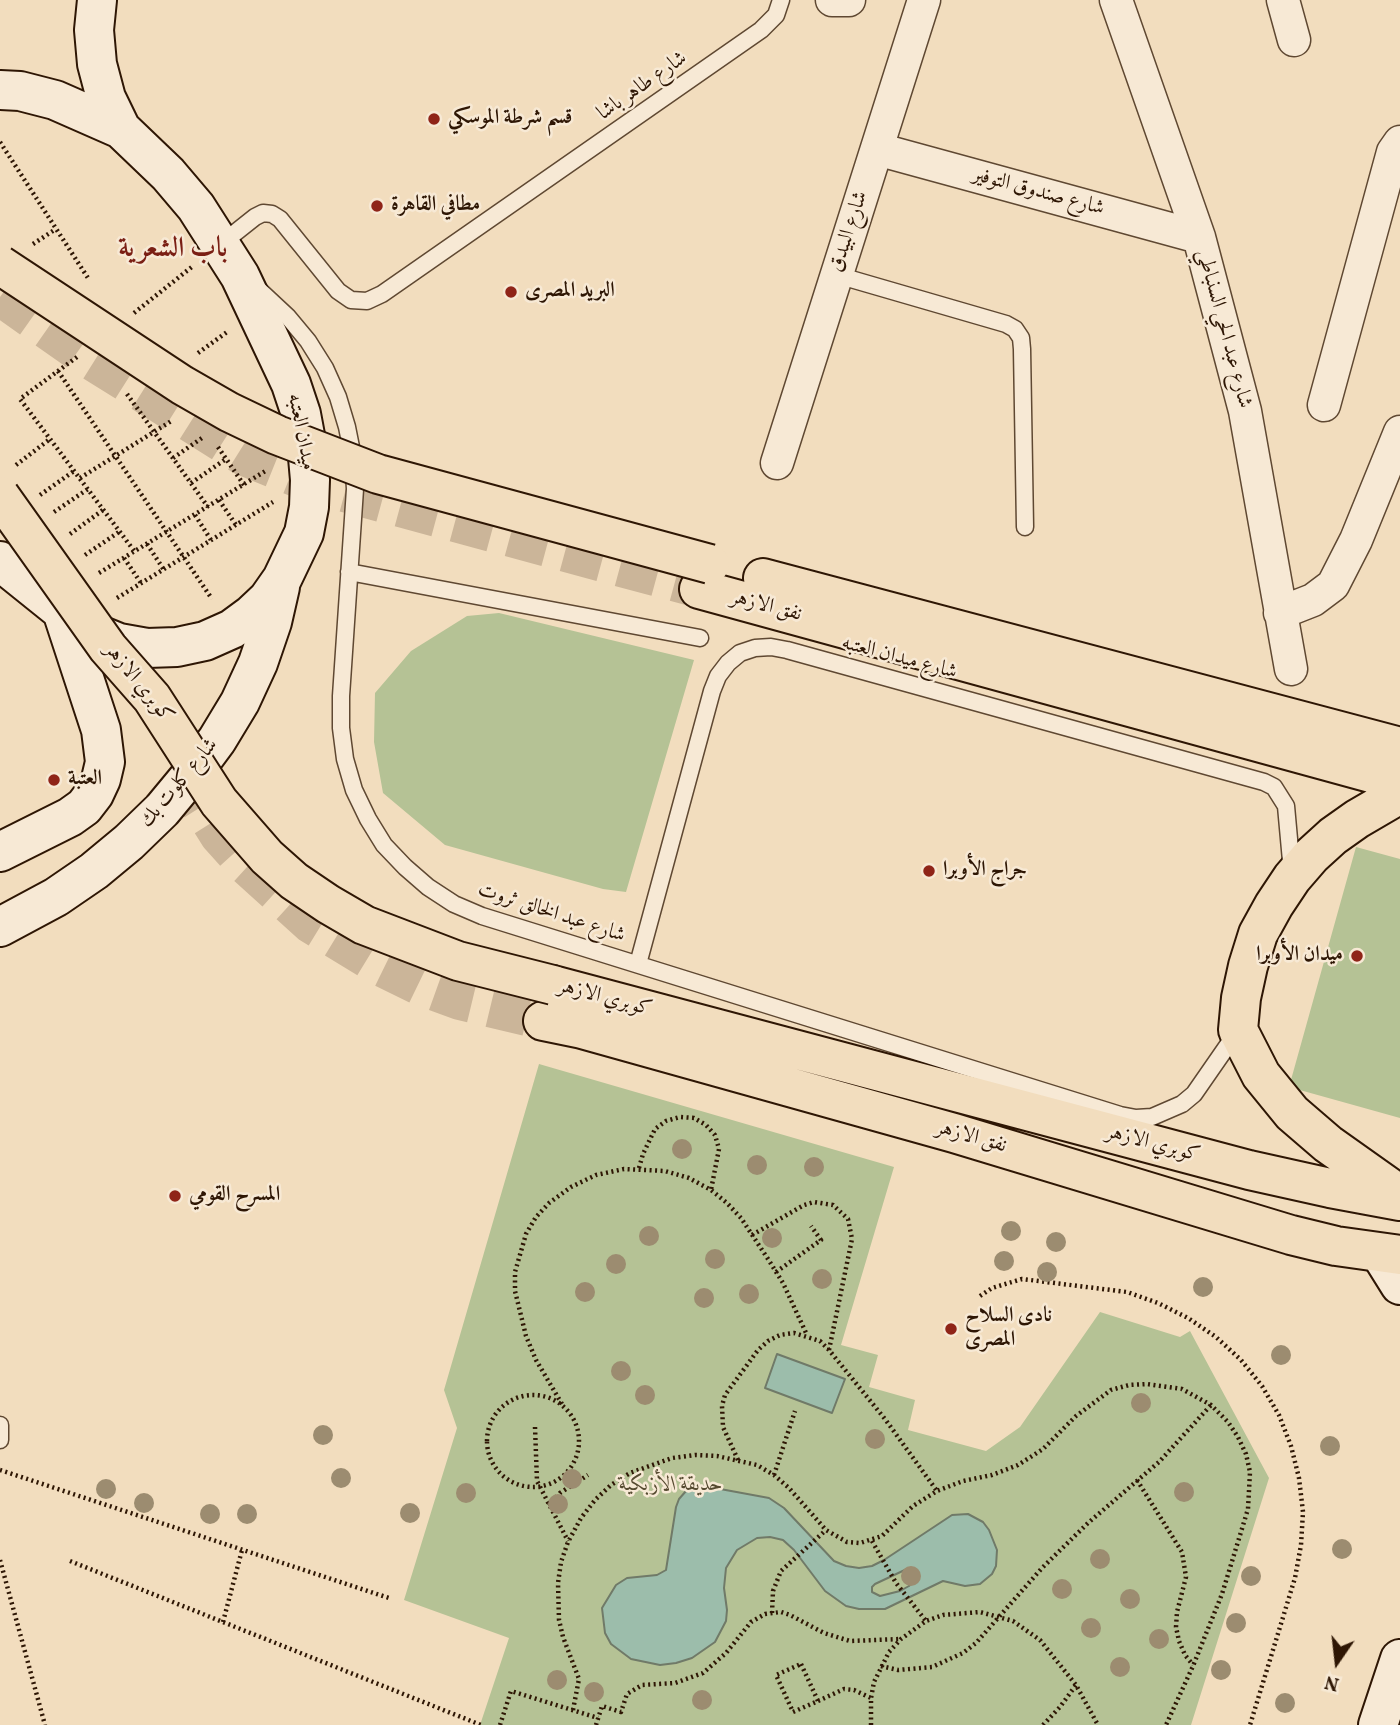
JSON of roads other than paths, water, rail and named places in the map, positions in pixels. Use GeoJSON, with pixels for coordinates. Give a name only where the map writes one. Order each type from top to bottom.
{"type":"FeatureCollection","features":[{"type":"Feature","properties":{"kind":"main road"},"geometry":{"type":"LineString","coordinates":[[97,0],[94,30],[97,64],[106,98],[121,129]]}},
{"type":"Feature","properties":{"kind":"main road","name":"ميدان العتبه"},"geometry":{"type":"LineString","coordinates":[[0,90],[55,100],[121,129],[168,174],[221,244],[240,276],[291,384],[301,415],[308,463],[309,507],[304,533],[282,579],[268,599],[232,629],[205,641],[177,647],[147,648],[119,643],[92,632],[61,611],[0,561]]}},
{"type":"Feature","properties":{"kind":"main road"},"geometry":{"type":"LineString","coordinates":[[0,265],[182,385],[229,412],[290,440],[378,474],[705,576],[1400,747]]}},
{"type":"Feature","properties":{"kind":"main road","name":"كوبري الازهر"},"geometry":{"type":"LineString","coordinates":[[16,487],[108,648],[158,706],[219,802],[267,857],[294,881],[364,925],[458,961],[1249,1170],[1400,1201]]}},
{"type":"Feature","properties":{"kind":"main road","name":"نفق الازهر"},"geometry":{"type":"LineString","coordinates":[[705,576],[1400,781]]}},
{"type":"Feature","properties":{"kind":"main road","name":"شارع كلوت بك"},"geometry":{"type":"LineString","coordinates":[[0,927],[56,897],[94,871],[162,810],[191,775],[217,740],[258,663],[272,622],[282,579]]}},
{"type":"Feature","properties":{"kind":"main road"},"geometry":{"type":"LineString","coordinates":[[0,852],[70,817],[84,807],[102,779],[105,762],[101,730],[61,611]]}},
{"type":"Feature","properties":{"kind":"main road"},"geometry":{"type":"LineString","coordinates":[[1400,794],[1357,818],[1333,836],[1292,878],[1258,934],[1241,998],[1238,1030],[1261,1075],[1292,1113],[1328,1144],[1400,1195]]}},
{"type":"Feature","properties":{"kind":"main road","name":"نفق الازهر"},"geometry":{"type":"LineString","coordinates":[[543,1021],[582,1029],[954,1133],[1291,1235],[1390,1254]]}},
{"type":"Feature","properties":{"kind":"main road"},"geometry":{"type":"LineString","coordinates":[[1390,1254],[1400,1285]]}},
{"type":"Feature","properties":{"kind":"main road"},"geometry":{"type":"LineString","coordinates":[[1378,1725],[1400,1659]]}},
{"type":"Feature","properties":{"kind":"street"},"geometry":{"type":"LineString","coordinates":[[832,0],[849,0]]}},
{"type":"Feature","properties":{"kind":"street","name":"شارع البيدق"},"geometry":{"type":"LineString","coordinates":[[776,463],[924,0]]}},
{"type":"Feature","properties":{"kind":"street","name":"شارع عبد الحي السنباطي"},"geometry":{"type":"LineString","coordinates":[[1116,0],[1199,237],[1245,411],[1292,669]]}},
{"type":"Feature","properties":{"kind":"street"},"geometry":{"type":"LineString","coordinates":[[1283,0],[1294,40]]}},
{"type":"Feature","properties":{"kind":"street"},"geometry":{"type":"LineString","coordinates":[[1324,405],[1396,147]]}},
{"type":"Feature","properties":{"kind":"street","name":"شارع صندوق التوفير"},"geometry":{"type":"LineString","coordinates":[[877,149],[1199,237]]}},
{"type":"Feature","properties":{"kind":"street"},"geometry":{"type":"LineString","coordinates":[[1280,613],[1314,600],[1333,585],[1356,540],[1400,432]]}},
{"type":"Feature","properties":{"kind":"lane","name":"شارع طاهر باشا"},"geometry":{"type":"LineString","coordinates":[[221,244],[255,217],[263,213],[272,214],[280,219],[338,291],[351,300],[367,301],[393,286],[761,30],[776,15],[782,0]]}},
{"type":"Feature","properties":{"kind":"lane"},"geometry":{"type":"LineString","coordinates":[[837,275],[1006,324],[1021,338],[1025,527]]}},
{"type":"Feature","properties":{"kind":"lane","name":"شارع عبد الخالق ثروت"},"geometry":{"type":"LineString","coordinates":[[240,276],[266,295],[301,333],[325,368],[347,427],[355,489],[341,728],[345,759],[354,790],[368,819],[384,845],[420,881],[454,904],[482,916],[1136,1118],[1168,1112],[1194,1094],[1238,1030]]}},
{"type":"Feature","properties":{"kind":"lane"},"geometry":{"type":"LineString","coordinates":[[349,572],[700,638]]}},
{"type":"Feature","properties":{"kind":"lane","name":"شارع ميدان العتبه"},"geometry":{"type":"LineString","coordinates":[[638,964],[712,691],[718,676],[728,663],[740,653],[755,648],[787,650],[1264,782],[1274,788],[1286,806],[1292,878]]}},
{"type":"Feature","properties":{"kind":"lane"},"geometry":{"type":"LineString","coordinates":[[0,1425],[0,1440]]}},
{"type":"Feature","properties":{"kind":"tunnel"},"geometry":{"type":"LineString","coordinates":[[0,297],[85,357],[244,457],[311,484],[699,589]]}},
{"type":"Feature","properties":{"kind":"tunnel"},"geometry":{"type":"LineString","coordinates":[[184,773],[219,836],[247,867],[310,924],[382,968],[421,987],[460,1001],[543,1021]]}},
{"type":"Feature","properties":{"kind":"place","name":"قسم شرطة الموسكي"},"geometry":{"type":"Point","coordinates":[434,119]}},
{"type":"Feature","properties":{"kind":"place","name":"مطافي القاهرة"},"geometry":{"type":"Point","coordinates":[377,206]}},
{"type":"Feature","properties":{"kind":"place","name":"البريد المصرى"},"geometry":{"type":"Point","coordinates":[511,292]}},
{"type":"Feature","properties":{"kind":"place","name":"العتبة"},"geometry":{"type":"Point","coordinates":[54,780]}},
{"type":"Feature","properties":{"kind":"place","name":"جراج الأوبرا"},"geometry":{"type":"Point","coordinates":[929,871]}},
{"type":"Feature","properties":{"kind":"place","name":"ميدان الأوبرا"},"geometry":{"type":"Point","coordinates":[1357,956]}},
{"type":"Feature","properties":{"kind":"place","name":"المسرح القومي"},"geometry":{"type":"Point","coordinates":[175,1196]}},
{"type":"Feature","properties":{"kind":"place","name":"نادى السلاح المصرى"},"geometry":{"type":"Point","coordinates":[951,1329]}},
{"type":"Feature","properties":{"kind":"district","name":"باب الشعرية"},"geometry":{"type":"Point","coordinates":[173,251]}},
{"type":"Feature","properties":{"kind":"park label","name":"حديقة الأزبكية"},"geometry":{"type":"Point","coordinates":[671,1486]}}]}
